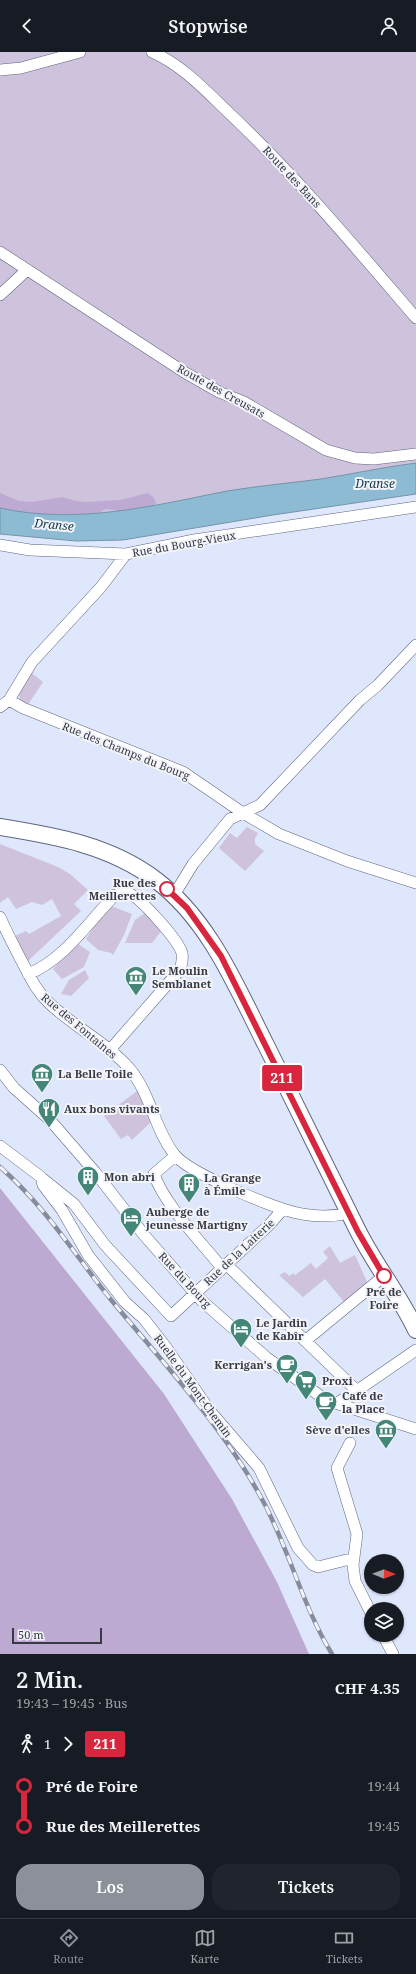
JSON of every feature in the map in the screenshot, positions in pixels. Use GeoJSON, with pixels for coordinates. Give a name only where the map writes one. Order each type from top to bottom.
{"type":"FeatureCollection","features":[{"type":"Feature","properties":{"kind":"street"},"geometry":{"type":"LineString","coordinates":[[0,70],[21,68],[80,52]]}},
{"type":"Feature","properties":{"kind":"street","name":"Route des Bans"},"geometry":{"type":"LineString","coordinates":[[152,52],[180,68],[264,147],[299,183],[416,318]]}},
{"type":"Feature","properties":{"kind":"street","name":"Route des Creusats"},"geometry":{"type":"LineString","coordinates":[[0,252],[184,372],[219,392],[244,402],[326,450],[355,458],[374,459],[416,454]]}},
{"type":"Feature","properties":{"kind":"street"},"geometry":{"type":"LineString","coordinates":[[0,295],[27,270]]}},
{"type":"Feature","properties":{"kind":"street","name":"Rue du Bourg-Vieux"},"geometry":{"type":"LineString","coordinates":[[0,708],[9,700],[32,662],[100,587],[126,554],[194,540],[416,507]]}},
{"type":"Feature","properties":{"kind":"street"},"geometry":{"type":"LineString","coordinates":[[0,545],[30,550],[126,554]]}},
{"type":"Feature","properties":{"kind":"street"},"geometry":{"type":"LineString","coordinates":[[174,895],[193,864],[230,819],[260,805],[360,700],[378,685],[416,645]]}},
{"type":"Feature","properties":{"kind":"street","name":"Rue des Champs du Bourg"},"geometry":{"type":"LineString","coordinates":[[9,700],[23,708],[183,772],[243,813],[286,836],[347,861],[416,883]]}},
{"type":"Feature","properties":{"kind":"street"},"geometry":{"type":"LineString","coordinates":[[0,827],[56,836],[113,854],[146,872],[187,908],[221,956],[350,1213],[384,1276],[414,1324]]}},
{"type":"Feature","properties":{"kind":"street"},"geometry":{"type":"LineString","coordinates":[[28,974],[44,968],[115,895],[122,892],[129,893],[149,910],[178,945],[182,952],[182,961],[179,971],[110,1051]]}},
{"type":"Feature","properties":{"kind":"street","name":"Rue des Fontaines"},"geometry":{"type":"LineString","coordinates":[[0,917],[32,983],[49,1004],[110,1051],[129,1068],[144,1089],[165,1139],[175,1156],[190,1169],[283,1210],[321,1216],[350,1213]]}},
{"type":"Feature","properties":{"kind":"street","name":"Rue du Bourg"},"geometry":{"type":"LineString","coordinates":[[0,1070],[14,1088],[50,1120],[80,1154],[144,1235],[195,1293],[267,1358],[326,1400],[416,1429]]}},
{"type":"Feature","properties":{"kind":"street","name":"Ruelle du Mont-Chemin"},"geometry":{"type":"LineString","coordinates":[[0,1146],[74,1204],[105,1245],[171,1316],[195,1293]]}},
{"type":"Feature","properties":{"kind":"street"},"geometry":{"type":"LineString","coordinates":[[175,1156],[154,1174],[157,1182],[174,1208],[224,1266],[305,1340],[357,1391]]}},
{"type":"Feature","properties":{"kind":"street","name":"Ruelle du Mont-Chemin"},"geometry":{"type":"LineString","coordinates":[[41,1177],[43,1185],[62,1210],[88,1255],[125,1302],[144,1319],[165,1346],[210,1411],[259,1468],[298,1548],[313,1565],[318,1567],[346,1560],[353,1560]]}},
{"type":"Feature","properties":{"kind":"street","name":"Rue de la Laiterie"},"geometry":{"type":"LineString","coordinates":[[195,1293],[270,1224],[283,1210]]}},
{"type":"Feature","properties":{"kind":"street"},"geometry":{"type":"LineString","coordinates":[[305,1340],[384,1276]]}},
{"type":"Feature","properties":{"kind":"street"},"geometry":{"type":"LineString","coordinates":[[337,1403],[416,1350]]}},
{"type":"Feature","properties":{"kind":"street"},"geometry":{"type":"LineString","coordinates":[[350,1444],[337,1468],[357,1534],[353,1560],[355,1581],[366,1602]]}},
{"type":"Feature","properties":{"kind":"street"},"geometry":{"type":"LineString","coordinates":[[387,1642],[394,1654]]}},
{"type":"Feature","properties":{"kind":"shaded area"},"geometry":{"type":"Polygon","coordinates":[[[0,52],[416,52],[416,480],[93,526],[0,516],[0,52]]]}},
{"type":"Feature","properties":{"kind":"shaded area"},"geometry":{"type":"Polygon","coordinates":[[[0,493],[19,501],[32,502],[63,497],[86,502],[120,500],[148,493],[154,498],[156,503],[152,509],[122,511],[106,509],[88,518],[0,512],[0,493]]]}},
{"type":"Feature","properties":{"kind":"shaded area"},"geometry":{"type":"Polygon","coordinates":[[[28,670],[43,682],[27,706],[21,703],[19,695],[28,670]]]}},
{"type":"Feature","properties":{"kind":"shaded area"},"geometry":{"type":"Polygon","coordinates":[[[247,827],[258,833],[255,838],[255,844],[264,851],[245,871],[219,848],[230,833],[237,838],[247,827]]]}},
{"type":"Feature","properties":{"kind":"shaded area"},"geometry":{"type":"Polygon","coordinates":[[[0,844],[58,867],[70,874],[88,890],[74,904],[81,911],[27,962],[14,939],[15,936],[26,931],[29,934],[61,916],[52,899],[42,905],[32,902],[16,909],[8,897],[0,903],[0,844]]]}},
{"type":"Feature","properties":{"kind":"shaded area"},"geometry":{"type":"Polygon","coordinates":[[[111,906],[132,914],[124,935],[113,955],[111,953],[98,950],[86,939],[99,919],[111,906]]]}},
{"type":"Feature","properties":{"kind":"shaded area"},"geometry":{"type":"Polygon","coordinates":[[[145,913],[162,930],[152,943],[125,943],[135,920],[145,913]]]}},
{"type":"Feature","properties":{"kind":"shaded area"},"geometry":{"type":"Polygon","coordinates":[[[77,943],[90,952],[84,967],[62,979],[53,969],[77,943]]]}},
{"type":"Feature","properties":{"kind":"shaded area"},"geometry":{"type":"Polygon","coordinates":[[[85,970],[89,978],[71,996],[61,994],[69,980],[85,970]]]}},
{"type":"Feature","properties":{"kind":"shaded area"},"geometry":{"type":"Polygon","coordinates":[[[137,1091],[152,1121],[132,1140],[128,1135],[121,1139],[104,1116],[137,1091]]]}},
{"type":"Feature","properties":{"kind":"shaded area"},"geometry":{"type":"Polygon","coordinates":[[[0,1188],[164,1394],[232,1499],[277,1582],[309,1654],[0,1654],[0,1188]]]}},
{"type":"Feature","properties":{"kind":"shaded area"},"geometry":{"type":"Polygon","coordinates":[[[330,1246],[340,1263],[355,1255],[368,1284],[345,1303],[325,1279],[303,1297],[279,1275],[285,1272],[289,1276],[293,1273],[295,1275],[311,1263],[316,1269],[328,1258],[323,1252],[330,1246]]]}},
{"type":"Feature","properties":{"kind":"water","name":"Dranse"},"geometry":{"type":"Polygon","coordinates":[[[416,463],[416,494],[273,515],[123,540],[76,541],[0,534],[0,508],[29,513],[57,515],[114,512],[227,491],[321,479],[416,463]]]}},
{"type":"Feature","properties":{"kind":"railway"},"geometry":{"type":"LineString","coordinates":[[0,1167],[32,1198],[46,1215],[112,1301],[193,1398],[232,1450],[264,1503],[282,1541],[313,1617],[332,1654]]}},
{"type":"Feature","properties":{"kind":"bus line","name":"211"},"geometry":{"type":"LineString","coordinates":[[167,889],[187,908],[221,956],[287,1086],[358,1232],[384,1276]]}},
{"type":"Feature","properties":{"kind":"place","name":"Rue des Meillerettes"},"geometry":{"type":"Point","coordinates":[167,889]}},
{"type":"Feature","properties":{"kind":"place","name":"Le Moulin Semblanet"},"geometry":{"type":"Point","coordinates":[136,996]}},
{"type":"Feature","properties":{"kind":"place","name":"La Belle Toile"},"geometry":{"type":"Point","coordinates":[42,1094]}},
{"type":"Feature","properties":{"kind":"place","name":"Aux bons vivants"},"geometry":{"type":"Point","coordinates":[49,1128]}},
{"type":"Feature","properties":{"kind":"place","name":"Mon abri"},"geometry":{"type":"Point","coordinates":[88,1196]}},
{"type":"Feature","properties":{"kind":"place","name":"La Grange à Émile"},"geometry":{"type":"Point","coordinates":[189,1204]}},
{"type":"Feature","properties":{"kind":"place","name":"Auberge de jeunesse Martigny"},"geometry":{"type":"Point","coordinates":[131,1238]}},
{"type":"Feature","properties":{"kind":"place","name":"Pré de Foire"},"geometry":{"type":"Point","coordinates":[384,1276]}},
{"type":"Feature","properties":{"kind":"place","name":"Le Jardin de Kabîr"},"geometry":{"type":"Point","coordinates":[241,1348]}},
{"type":"Feature","properties":{"kind":"place","name":"Kerrigan's"},"geometry":{"type":"Point","coordinates":[287,1384]}},
{"type":"Feature","properties":{"kind":"place","name":"Proxi"},"geometry":{"type":"Point","coordinates":[306,1400]}},
{"type":"Feature","properties":{"kind":"place","name":"Café de la Place"},"geometry":{"type":"Point","coordinates":[326,1422]}},
{"type":"Feature","properties":{"kind":"place","name":"Sève d'elles"},"geometry":{"type":"Point","coordinates":[386,1450]}}]}
